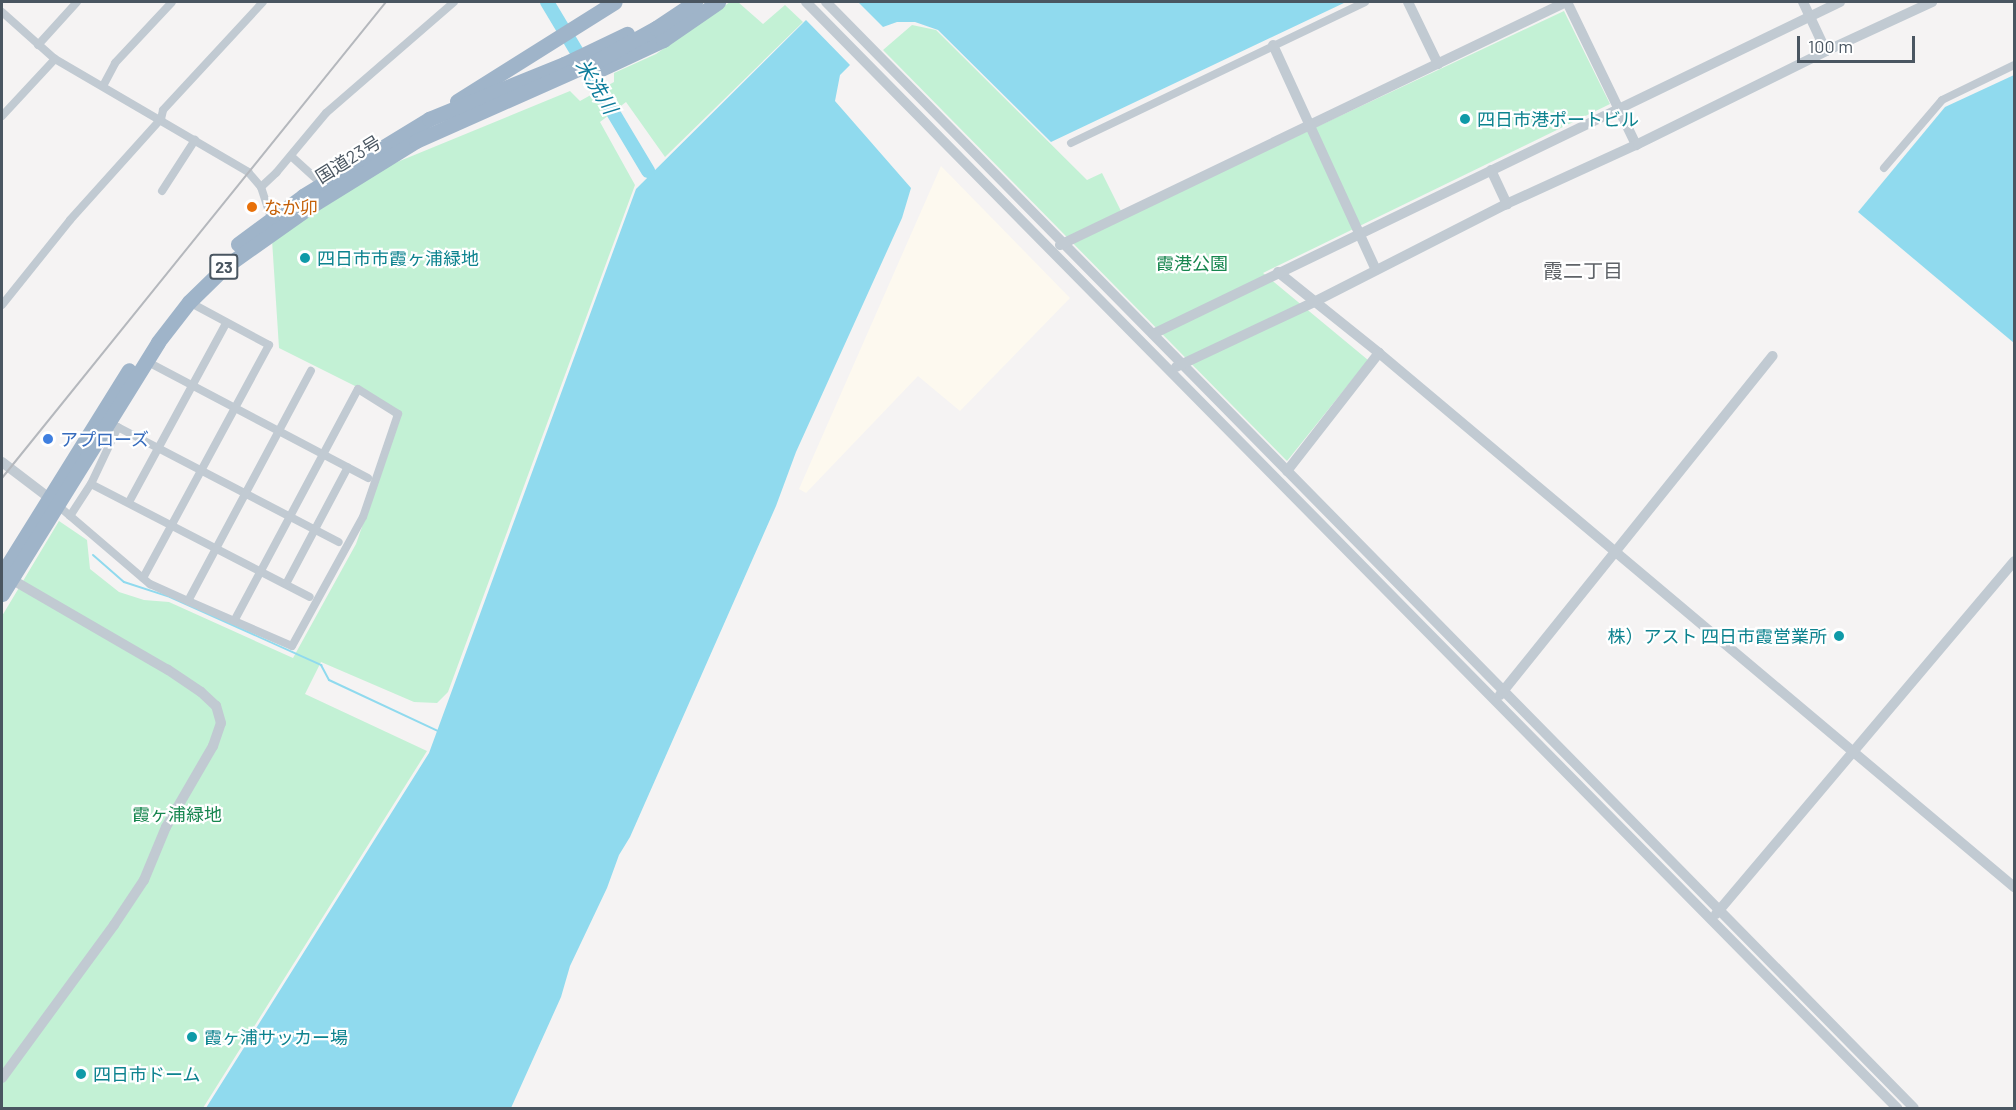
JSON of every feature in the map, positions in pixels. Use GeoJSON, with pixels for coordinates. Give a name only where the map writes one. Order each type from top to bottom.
{"type":"FeatureCollection","features":[{"type":"Feature","properties":{"kind":"highway"},"geometry":{"type":"LineString","coordinates":[[429,119],[548,42],[615,2]]}},
{"type":"Feature","properties":{"kind":"highway","name":"国道23号"},"geometry":{"type":"LineString","coordinates":[[653,24],[678,2]]}},
{"type":"Feature","properties":{"kind":"highway","name":"国道23号"},"geometry":{"type":"LineString","coordinates":[[52,501],[113,424],[146,361],[189,302],[272,224],[387,157],[598,60],[653,24],[695,2]]}},
{"type":"Feature","properties":{"kind":"highway"},"geometry":{"type":"LineString","coordinates":[[598,60],[663,40],[718,2]]}},
{"type":"Feature","properties":{"kind":"highway","name":"国道23号"},"geometry":{"type":"LineString","coordinates":[[2,594],[6,577],[166,316],[200,276],[272,224],[322,184],[429,119],[569,73]]}},
{"type":"Feature","properties":{"kind":"street"},"geometry":{"type":"LineString","coordinates":[[38,45],[77,2]]}},
{"type":"Feature","properties":{"kind":"street"},"geometry":{"type":"LineString","coordinates":[[103,86],[115,63],[172,2]]}},
{"type":"Feature","properties":{"kind":"street"},"geometry":{"type":"LineString","coordinates":[[2,305],[70,219],[161,119],[163,110],[263,2]]}},
{"type":"Feature","properties":{"kind":"street"},"geometry":{"type":"LineString","coordinates":[[261,187],[291,156],[326,113],[454,2]]}},
{"type":"Feature","properties":{"kind":"street"},"geometry":{"type":"LineString","coordinates":[[826,2],[1287,471],[1711,920],[1897,1108]]}},
{"type":"Feature","properties":{"kind":"street"},"geometry":{"type":"LineString","coordinates":[[1071,143],[1365,2]]}},
{"type":"Feature","properties":{"kind":"street"},"geometry":{"type":"LineString","coordinates":[[1408,2],[1438,64]]}},
{"type":"Feature","properties":{"kind":"street"},"geometry":{"type":"LineString","coordinates":[[1053,252],[1064,242],[1566,2],[1636,146]]}},
{"type":"Feature","properties":{"kind":"street"},"geometry":{"type":"LineString","coordinates":[[1803,2],[1826,51]]}},
{"type":"Feature","properties":{"kind":"street"},"geometry":{"type":"LineString","coordinates":[[1153,334],[1360,231],[1840,2]]}},
{"type":"Feature","properties":{"kind":"street"},"geometry":{"type":"LineString","coordinates":[[1169,371],[1314,302],[1507,204],[1636,146],[1826,51],[1932,2]]}},
{"type":"Feature","properties":{"kind":"street"},"geometry":{"type":"LineString","coordinates":[[809,4],[1169,371],[1720,910],[1914,1108]]}},
{"type":"Feature","properties":{"kind":"street"},"geometry":{"type":"LineString","coordinates":[[2,12],[55,58],[244,170],[261,187],[272,224]]}},
{"type":"Feature","properties":{"kind":"street"},"geometry":{"type":"LineString","coordinates":[[1273,45],[1376,270]]}},
{"type":"Feature","properties":{"kind":"street"},"geometry":{"type":"LineString","coordinates":[[2,116],[55,58]]}},
{"type":"Feature","properties":{"kind":"street"},"geometry":{"type":"LineString","coordinates":[[1884,168],[1942,100],[2014,65]]}},
{"type":"Feature","properties":{"kind":"street"},"geometry":{"type":"LineString","coordinates":[[162,192],[195,140]]}},
{"type":"Feature","properties":{"kind":"street"},"geometry":{"type":"LineString","coordinates":[[291,156],[322,184]]}},
{"type":"Feature","properties":{"kind":"street"},"geometry":{"type":"LineString","coordinates":[[1491,170],[1507,204]]}},
{"type":"Feature","properties":{"kind":"street"},"geometry":{"type":"LineString","coordinates":[[1278,272],[1379,353],[2014,887]]}},
{"type":"Feature","properties":{"kind":"street"},"geometry":{"type":"LineString","coordinates":[[143,578],[269,345],[189,302]]}},
{"type":"Feature","properties":{"kind":"street"},"geometry":{"type":"LineString","coordinates":[[129,502],[226,322]]}},
{"type":"Feature","properties":{"kind":"street"},"geometry":{"type":"LineString","coordinates":[[1153,334],[1169,371]]}},
{"type":"Feature","properties":{"kind":"street"},"geometry":{"type":"LineString","coordinates":[[1287,471],[1379,353]]}},
{"type":"Feature","properties":{"kind":"street"},"geometry":{"type":"LineString","coordinates":[[1499,695],[1773,357]]}},
{"type":"Feature","properties":{"kind":"street"},"geometry":{"type":"LineString","coordinates":[[146,361],[368,478]]}},
{"type":"Feature","properties":{"kind":"street"},"geometry":{"type":"LineString","coordinates":[[188,601],[311,371]]}},
{"type":"Feature","properties":{"kind":"street"},"geometry":{"type":"LineString","coordinates":[[2,462],[143,578],[188,601],[234,621],[292,646],[363,517],[398,414],[358,389],[234,621]]}},
{"type":"Feature","properties":{"kind":"street"},"geometry":{"type":"LineString","coordinates":[[70,516],[91,484],[113,424],[339,542]]}},
{"type":"Feature","properties":{"kind":"street"},"geometry":{"type":"LineString","coordinates":[[286,584],[348,467]]}},
{"type":"Feature","properties":{"kind":"street"},"geometry":{"type":"LineString","coordinates":[[91,484],[310,597]]}},
{"type":"Feature","properties":{"kind":"street"},"geometry":{"type":"LineString","coordinates":[[1711,920],[2014,561]]}},
{"type":"Feature","properties":{"kind":"street"},"geometry":{"type":"LineString","coordinates":[[2,1078],[114,925],[144,880],[166,826],[213,746],[221,723],[216,705],[201,692],[162,666],[6,577]]}},
{"type":"Feature","properties":{"kind":"shaded area"},"geometry":{"type":"Polygon","coordinates":[[[941,166],[1070,298],[960,411],[918,376],[806,493],[799,489],[941,166]]]}},
{"type":"Feature","properties":{"kind":"green space","name":"霞ヶ浦緑地"},"geometry":{"type":"Polygon","coordinates":[[[730,2],[738,2],[763,24],[785,5],[803,22],[665,157],[626,102],[600,122],[635,185],[448,692],[437,703],[414,702],[321,662],[305,694],[427,751],[203,1108],[2,1108],[2,616],[59,521],[87,540],[90,569],[119,592],[144,600],[169,602],[293,658],[356,544],[399,421],[365,391],[279,348],[272,240],[390,165],[570,91],[580,101],[614,82],[614,73],[656,54],[730,2]]]}},
{"type":"Feature","properties":{"kind":"green space","name":"霞港公園"},"geometry":{"type":"Polygon","coordinates":[[[1564,11],[1610,104],[1263,273],[1368,360],[1287,461],[883,50],[912,25],[936,30],[1087,180],[1102,173],[1124,217],[1564,11]]]}},
{"type":"Feature","properties":{"kind":"water"},"geometry":{"type":"Polygon","coordinates":[[[858,2],[1346,2],[1051,142],[938,30],[915,22],[897,22],[883,27],[858,2]]]}},
{"type":"Feature","properties":{"kind":"water"},"geometry":{"type":"Polygon","coordinates":[[[806,20],[850,65],[840,75],[835,101],[911,188],[902,218],[796,452],[776,506],[630,837],[619,855],[607,888],[570,966],[561,997],[511,1108],[206,1108],[429,753],[636,189],[806,20]]]}},
{"type":"Feature","properties":{"kind":"water"},"geometry":{"type":"Polygon","coordinates":[[[2014,75],[2014,343],[1858,212],[1945,107],[2014,75]]]}},
{"type":"Feature","properties":{"kind":"waterway","name":"米洗川"},"geometry":{"type":"LineString","coordinates":[[547,2],[648,171]]}},
{"type":"Feature","properties":{"kind":"waterway"},"geometry":{"type":"LineString","coordinates":[[93,555],[124,582],[170,597],[321,665],[329,680],[438,731]]}},
{"type":"Feature","properties":{"kind":"railway"},"geometry":{"type":"LineString","coordinates":[[2,478],[386,2]]}},
{"type":"Feature","properties":{"kind":"place","name":"四日市港ポートビル"},"geometry":{"type":"Point","coordinates":[1465,119]}},
{"type":"Feature","properties":{"kind":"place","name":"なか卯"},"geometry":{"type":"Point","coordinates":[252,207]}},
{"type":"Feature","properties":{"kind":"place","name":"四日市市霞ヶ浦緑地"},"geometry":{"type":"Point","coordinates":[305,258]}},
{"type":"Feature","properties":{"kind":"place","name":"アプローズ"},"geometry":{"type":"Point","coordinates":[48,439]}},
{"type":"Feature","properties":{"kind":"place","name":"株）アスト 四日市霞営業所"},"geometry":{"type":"Point","coordinates":[1839,636]}},
{"type":"Feature","properties":{"kind":"place","name":"霞ヶ浦サッカー場"},"geometry":{"type":"Point","coordinates":[192,1037]}},
{"type":"Feature","properties":{"kind":"place","name":"四日市ドーム"},"geometry":{"type":"Point","coordinates":[81,1074]}},
{"type":"Feature","properties":{"kind":"district","name":"霞二丁目"},"geometry":{"type":"Point","coordinates":[1583,270]}}]}
